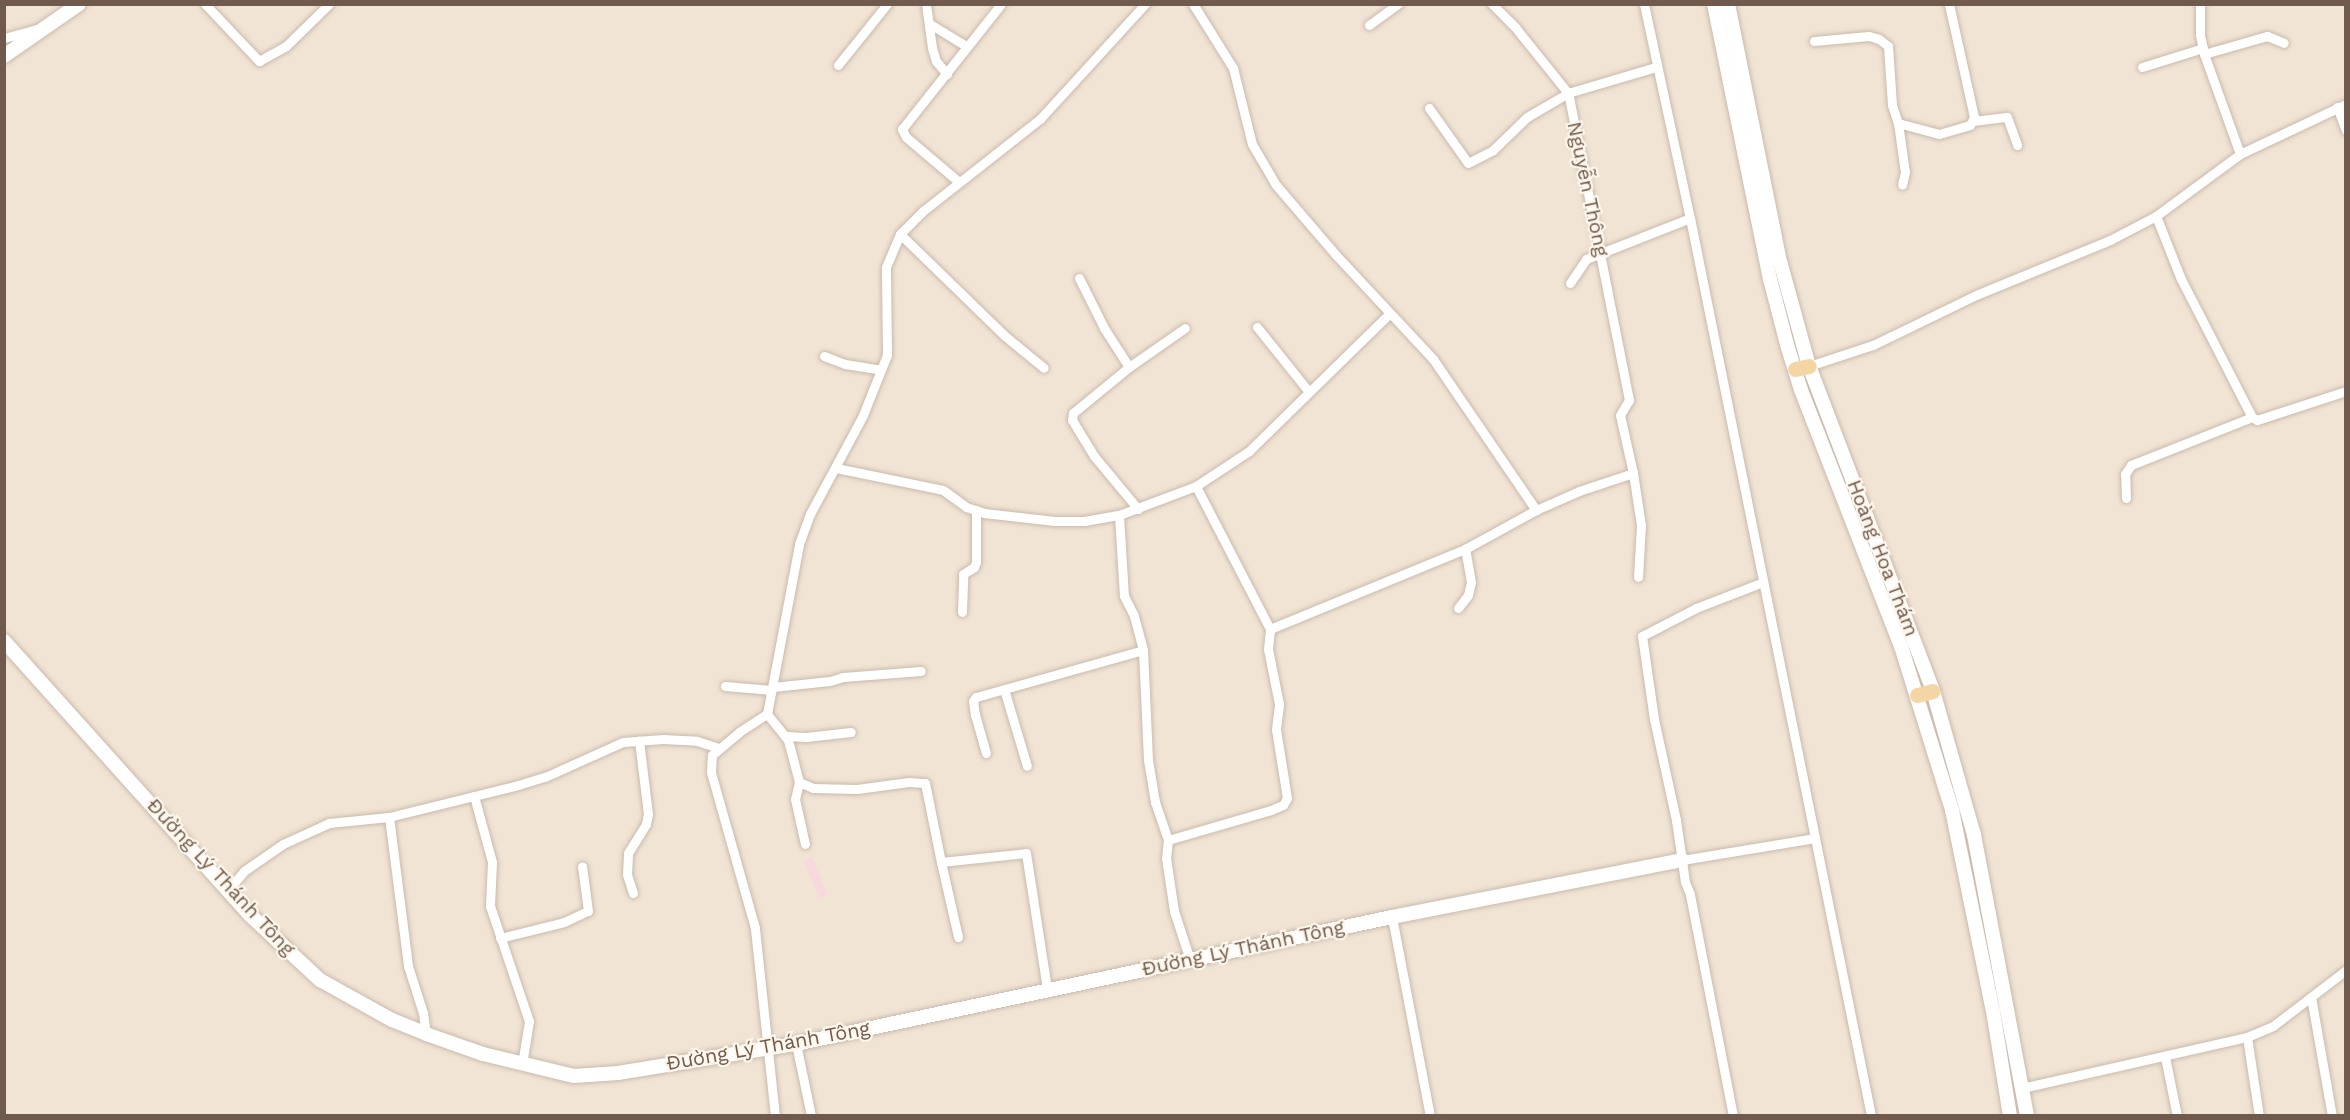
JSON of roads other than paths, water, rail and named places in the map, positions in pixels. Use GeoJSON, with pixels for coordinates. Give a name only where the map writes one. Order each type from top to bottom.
{"type":"FeatureCollection","features":[{"type":"Feature","properties":{"kind":"main road"},"geometry":{"type":"LineString","coordinates":[[4,56],[79,4]]}},
{"type":"Feature","properties":{"kind":"main road","name":"Hoàng Hoa Thám"},"geometry":{"type":"LineString","coordinates":[[1714,4],[1770,279],[1901,646],[1952,810],[1965,868],[2010,1116]]}},
{"type":"Feature","properties":{"kind":"main road","name":"Hoàng Hoa Thám"},"geometry":{"type":"LineString","coordinates":[[1728,4],[1802,368],[1933,691],[1974,835],[2027,1116]]}},
{"type":"Feature","properties":{"kind":"main road","name":"Đường Lý Thánh Tông"},"geometry":{"type":"LineString","coordinates":[[4,640],[250,915],[320,980],[392,1020],[426,1034],[522,1065],[574,1076],[618,1073],[796,1044],[1047,988],[1682,860]]}},
{"type":"Feature","properties":{"kind":"main road"},"geometry":{"type":"LineString","coordinates":[[1917,695],[1933,691]]}},
{"type":"Feature","properties":{"kind":"street"},"geometry":{"type":"LineString","coordinates":[[205,4],[260,61],[286,46],[329,4]]}},
{"type":"Feature","properties":{"kind":"street"},"geometry":{"type":"LineString","coordinates":[[838,65],[888,4]]}},
{"type":"Feature","properties":{"kind":"street"},"geometry":{"type":"LineString","coordinates":[[926,4],[936,61],[947,74]]}},
{"type":"Feature","properties":{"kind":"street"},"geometry":{"type":"LineString","coordinates":[[959,183],[906,137],[902,129],[1001,4]]}},
{"type":"Feature","properties":{"kind":"street"},"geometry":{"type":"LineString","coordinates":[[775,1116],[755,928],[711,772],[712,755],[718,748],[767,714],[799,544],[810,514],[863,415],[887,355],[886,267],[900,234],[922,211],[1040,120],[1144,4]]}},
{"type":"Feature","properties":{"kind":"street"},"geometry":{"type":"LineString","coordinates":[[1193,4],[1233,68],[1252,144],[1276,185],[1389,314],[1433,360],[1536,510]]}},
{"type":"Feature","properties":{"kind":"street"},"geometry":{"type":"LineString","coordinates":[[1369,25],[1398,4]]}},
{"type":"Feature","properties":{"kind":"street","name":"Nguyễn Thông"},"geometry":{"type":"LineString","coordinates":[[1492,4],[1515,27],[1568,93],[1629,400],[1620,415],[1634,473]]}},
{"type":"Feature","properties":{"kind":"street"},"geometry":{"type":"LineString","coordinates":[[1644,4],[1690,218],[1870,1116]]}},
{"type":"Feature","properties":{"kind":"street"},"geometry":{"type":"LineString","coordinates":[[1949,4],[1974,111],[1973,121]]}},
{"type":"Feature","properties":{"kind":"street"},"geometry":{"type":"LineString","coordinates":[[2200,4],[2203,51],[2240,154]]}},
{"type":"Feature","properties":{"kind":"street"},"geometry":{"type":"LineString","coordinates":[[930,24],[966,46]]}},
{"type":"Feature","properties":{"kind":"street"},"geometry":{"type":"LineString","coordinates":[[4,38],[47,26]]}},
{"type":"Feature","properties":{"kind":"street"},"geometry":{"type":"LineString","coordinates":[[1814,41],[1869,36],[1888,46],[1892,105],[1898,123],[1905,172],[1902,185]]}},
{"type":"Feature","properties":{"kind":"street"},"geometry":{"type":"LineString","coordinates":[[2142,67],[2267,36],[2284,43]]}},
{"type":"Feature","properties":{"kind":"street"},"geometry":{"type":"LineString","coordinates":[[1429,108],[1468,163],[1493,150],[1527,117],[1568,93],[1656,67]]}},
{"type":"Feature","properties":{"kind":"street"},"geometry":{"type":"LineString","coordinates":[[1802,368],[1873,345],[1976,295],[2110,240],[2156,216],[2240,154],[2341,106],[2346,130]]}},
{"type":"Feature","properties":{"kind":"street"},"geometry":{"type":"LineString","coordinates":[[1898,123],[1939,134],[1973,121],[2007,117],[2017,145]]}},
{"type":"Feature","properties":{"kind":"street"},"geometry":{"type":"LineString","coordinates":[[2156,216],[2181,279],[2252,417],[2257,420],[2346,391]]}},
{"type":"Feature","properties":{"kind":"street"},"geometry":{"type":"LineString","coordinates":[[1570,283],[1581,264],[1601,252],[1690,218]]}},
{"type":"Feature","properties":{"kind":"street"},"geometry":{"type":"LineString","coordinates":[[900,234],[1005,336],[1044,368]]}},
{"type":"Feature","properties":{"kind":"street"},"geometry":{"type":"LineString","coordinates":[[1079,278],[1104,328],[1129,367]]}},
{"type":"Feature","properties":{"kind":"street"},"geometry":{"type":"LineString","coordinates":[[836,468],[943,490],[966,507],[976,510],[1055,521],[1084,521],[1119,515],[1196,486],[1249,451],[1389,314]]}},
{"type":"Feature","properties":{"kind":"street"},"geometry":{"type":"LineString","coordinates":[[1257,327],[1309,392]]}},
{"type":"Feature","properties":{"kind":"street"},"geometry":{"type":"LineString","coordinates":[[1138,509],[1094,456],[1072,420],[1073,413],[1129,367],[1185,328]]}},
{"type":"Feature","properties":{"kind":"street"},"geometry":{"type":"LineString","coordinates":[[824,356],[845,364],[881,370]]}},
{"type":"Feature","properties":{"kind":"street"},"geometry":{"type":"LineString","coordinates":[[2127,498],[2125,474],[2131,465],[2252,417]]}},
{"type":"Feature","properties":{"kind":"street"},"geometry":{"type":"LineString","coordinates":[[1270,629],[1465,549],[1536,510],[1579,491],[1634,473],[1641,525],[1638,577]]}},
{"type":"Feature","properties":{"kind":"street"},"geometry":{"type":"LineString","coordinates":[[1168,840],[1271,810],[1283,805],[1287,798],[1276,729],[1279,704],[1268,649],[1270,629],[1196,486]]}},
{"type":"Feature","properties":{"kind":"street"},"geometry":{"type":"LineString","coordinates":[[962,612],[963,574],[974,567],[976,562],[976,510]]}},
{"type":"Feature","properties":{"kind":"street"},"geometry":{"type":"LineString","coordinates":[[1119,515],[1124,596],[1134,616],[1143,650],[1148,760],[1155,802],[1168,840],[1166,858],[1174,911],[1190,960]]}},
{"type":"Feature","properties":{"kind":"street"},"geometry":{"type":"LineString","coordinates":[[1458,608],[1468,595],[1471,582],[1465,549]]}},
{"type":"Feature","properties":{"kind":"street"},"geometry":{"type":"LineString","coordinates":[[1733,1116],[1682,860],[1674,808],[1654,719],[1642,636],[1696,608],[1763,582]]}},
{"type":"Feature","properties":{"kind":"street"},"geometry":{"type":"LineString","coordinates":[[986,753],[973,701],[976,697],[1143,650]]}},
{"type":"Feature","properties":{"kind":"street"},"geometry":{"type":"LineString","coordinates":[[725,686],[773,688],[830,681],[843,677],[921,670]]}},
{"type":"Feature","properties":{"kind":"street"},"geometry":{"type":"LineString","coordinates":[[1004,689],[1027,766]]}},
{"type":"Feature","properties":{"kind":"street"},"geometry":{"type":"LineString","coordinates":[[767,714],[786,736],[799,782],[795,799],[805,844]]}},
{"type":"Feature","properties":{"kind":"street"},"geometry":{"type":"LineString","coordinates":[[786,736],[806,737],[851,732]]}},
{"type":"Feature","properties":{"kind":"street"},"geometry":{"type":"LineString","coordinates":[[229,889],[244,871],[283,844],[329,823],[389,817],[474,796],[545,777],[609,747],[639,741],[663,739],[697,741],[718,748]]}},
{"type":"Feature","properties":{"kind":"street"},"geometry":{"type":"LineString","coordinates":[[633,893],[627,874],[628,853],[646,824],[648,814],[639,741]]}},
{"type":"Feature","properties":{"kind":"street"},"geometry":{"type":"LineString","coordinates":[[799,782],[813,788],[857,789],[909,782],[925,783],[958,937]]}},
{"type":"Feature","properties":{"kind":"street"},"geometry":{"type":"LineString","coordinates":[[474,796],[492,862],[490,906],[529,1021],[522,1065]]}},
{"type":"Feature","properties":{"kind":"street"},"geometry":{"type":"LineString","coordinates":[[389,817],[408,966],[423,1013],[426,1034]]}},
{"type":"Feature","properties":{"kind":"street"},"geometry":{"type":"LineString","coordinates":[[1682,860],[1815,838]]}},
{"type":"Feature","properties":{"kind":"street"},"geometry":{"type":"LineString","coordinates":[[941,862],[1026,853],[1047,988]]}},
{"type":"Feature","properties":{"kind":"street"},"geometry":{"type":"LineString","coordinates":[[500,938],[564,922],[588,911],[582,866]]}},
{"type":"Feature","properties":{"kind":"street"},"geometry":{"type":"LineString","coordinates":[[1392,917],[1430,1116]]}},
{"type":"Feature","properties":{"kind":"street"},"geometry":{"type":"LineString","coordinates":[[2022,1088],[2247,1037],[2273,1026],[2346,970]]}},
{"type":"Feature","properties":{"kind":"street"},"geometry":{"type":"LineString","coordinates":[[2311,997],[2332,1116]]}},
{"type":"Feature","properties":{"kind":"street"},"geometry":{"type":"LineString","coordinates":[[2247,1037],[2259,1116]]}},
{"type":"Feature","properties":{"kind":"street"},"geometry":{"type":"LineString","coordinates":[[796,1044],[811,1116]]}},
{"type":"Feature","properties":{"kind":"street"},"geometry":{"type":"LineString","coordinates":[[2165,1057],[2177,1116]]}}]}
